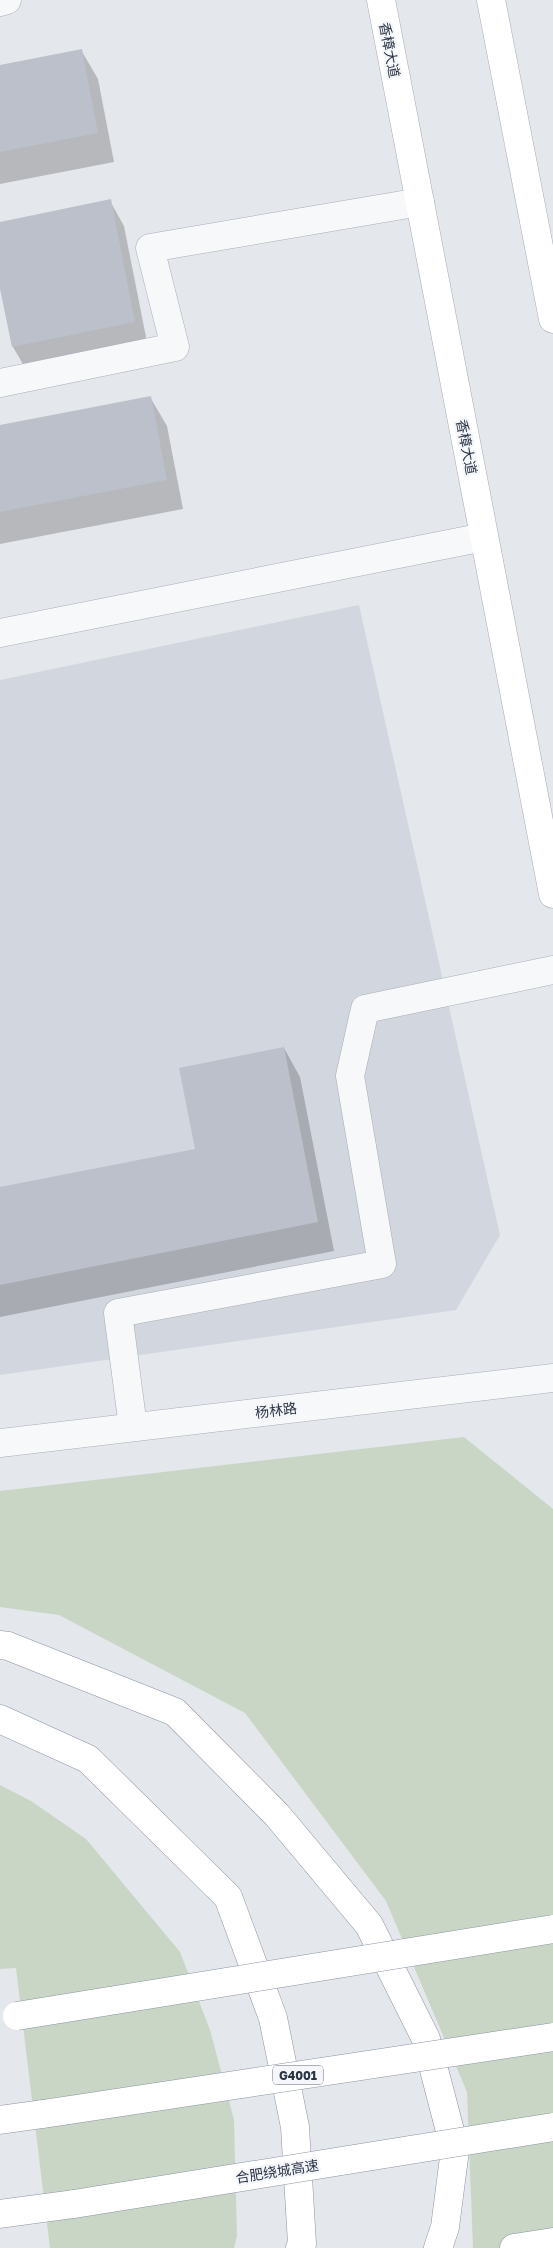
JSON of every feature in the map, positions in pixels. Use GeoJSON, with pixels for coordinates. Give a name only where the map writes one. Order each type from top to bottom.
{"type":"FeatureCollection","features":[{"type":"Feature","properties":{"kind":"main road","name":"香樟大道"},"geometry":{"type":"LineString","coordinates":[[381,0],[553,894]]}},
{"type":"Feature","properties":{"kind":"main road"},"geometry":{"type":"LineString","coordinates":[[491,0],[553,319]]}},
{"type":"Feature","properties":{"kind":"main road"},"geometry":{"type":"LineString","coordinates":[[0,1645],[8,1646],[175,1712],[277,1815],[369,1925],[426,2039],[456,2150],[445,2226],[438,2248]]}},
{"type":"Feature","properties":{"kind":"main road"},"geometry":{"type":"LineString","coordinates":[[0,1719],[88,1759],[228,1898],[273,2018],[295,2128],[302,2244],[300,2248]]}},
{"type":"Feature","properties":{"kind":"main road"},"geometry":{"type":"LineString","coordinates":[[8,2016],[553,1929]]}},
{"type":"Feature","properties":{"kind":"main road","name":"G4001"},"geometry":{"type":"LineString","coordinates":[[0,2120],[553,2037]]}},
{"type":"Feature","properties":{"kind":"main road","name":"合肥绕城高速"},"geometry":{"type":"LineString","coordinates":[[0,2214],[553,2128]]}},
{"type":"Feature","properties":{"kind":"main road"},"geometry":{"type":"LineString","coordinates":[[514,2248],[553,2242]]}},
{"type":"Feature","properties":{"kind":"street"},"geometry":{"type":"LineString","coordinates":[[0,2],[7,0]]}},
{"type":"Feature","properties":{"kind":"street"},"geometry":{"type":"LineString","coordinates":[[0,384],[174,347],[150,248],[420,202]]}},
{"type":"Feature","properties":{"kind":"street"},"geometry":{"type":"LineString","coordinates":[[0,633],[484,536]]}},
{"type":"Feature","properties":{"kind":"street"},"geometry":{"type":"LineString","coordinates":[[134,1427],[118,1313],[382,1264],[350,1076],[365,1009],[553,970]]}},
{"type":"Feature","properties":{"kind":"street","name":"杨林路"},"geometry":{"type":"LineString","coordinates":[[0,1443],[553,1378]]}},
{"type":"Feature","properties":{"kind":"shaded area"},"geometry":{"type":"Polygon","coordinates":[[[359,605],[500,1235],[456,1310],[0,1375],[0,680],[359,605]]]}},
{"type":"Feature","properties":{"kind":"green space"},"geometry":{"type":"Polygon","coordinates":[[[464,1437],[553,1509],[553,2248],[473,2248],[467,2092],[386,1901],[245,1713],[59,1615],[0,1607],[0,1491],[464,1437]]]}},
{"type":"Feature","properties":{"kind":"green space"},"geometry":{"type":"Polygon","coordinates":[[[0,1785],[31,1801],[86,1839],[180,1952],[210,2030],[234,2120],[237,2236],[234,2248],[50,2248],[16,1968],[0,1969],[0,1785]]]}},
{"type":"Feature","properties":{"kind":"building"},"geometry":{"type":"Polygon","coordinates":[[[82,49],[98,133],[0,152],[0,65],[82,49]]]}},
{"type":"Feature","properties":{"kind":"building"},"geometry":{"type":"Polygon","coordinates":[[[111,199],[135,322],[12,347],[0,289],[0,222],[111,199]]]}},
{"type":"Feature","properties":{"kind":"building"},"geometry":{"type":"Polygon","coordinates":[[[151,396],[167,480],[0,512],[0,425],[151,396]]]}},
{"type":"Feature","properties":{"kind":"building"},"geometry":{"type":"Polygon","coordinates":[[[284,1047],[318,1222],[0,1285],[0,1187],[195,1149],[179,1068],[284,1047]]]}}]}
